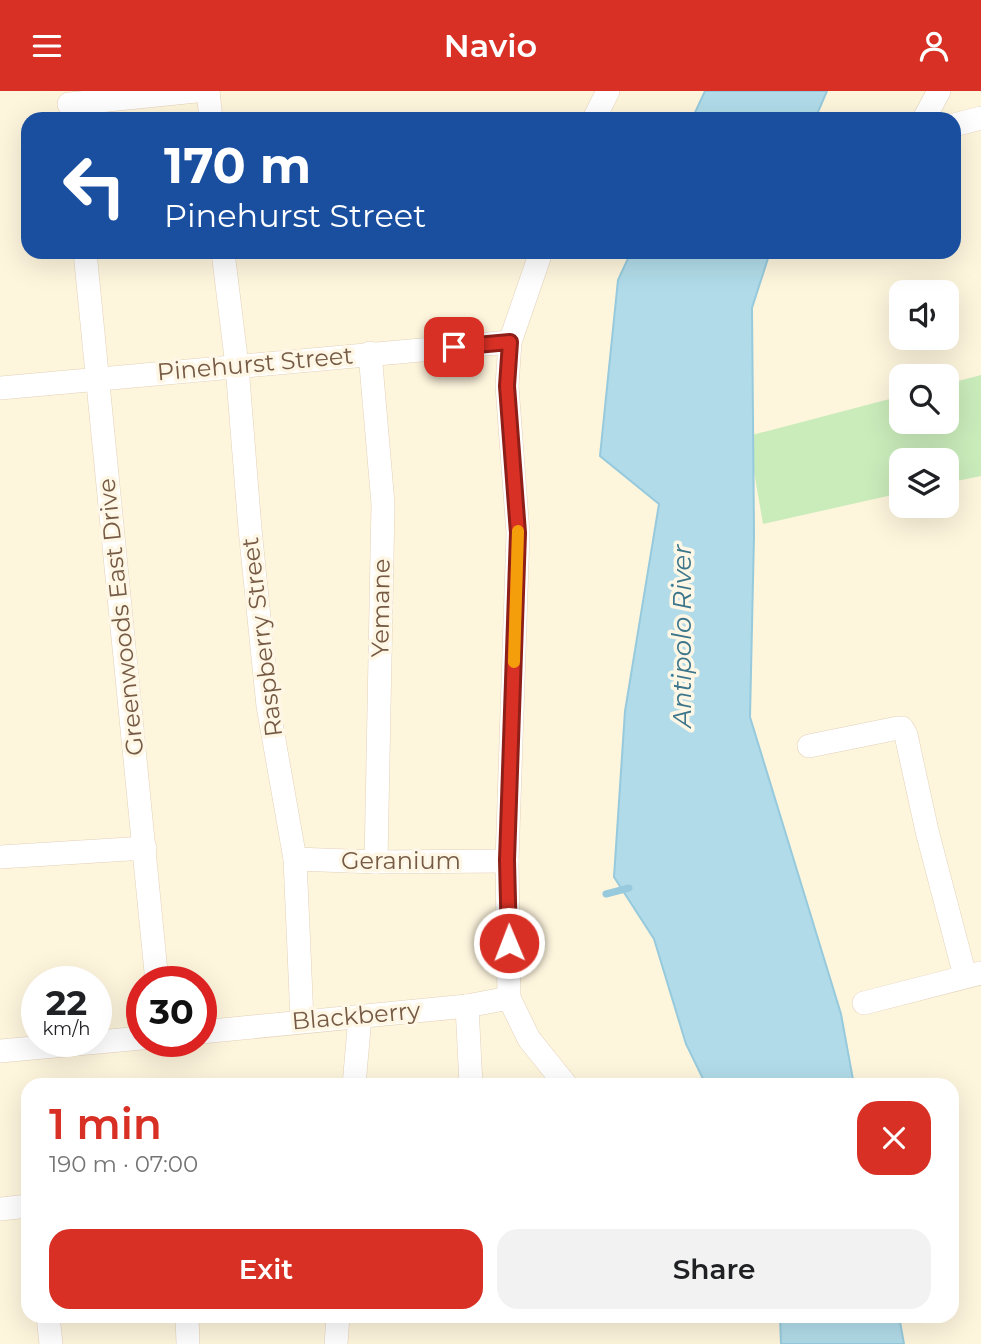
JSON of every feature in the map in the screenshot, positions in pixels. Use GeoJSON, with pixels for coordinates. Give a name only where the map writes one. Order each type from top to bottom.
{"type":"FeatureCollection","features":[{"type":"Feature","properties":{"kind":"street"},"geometry":{"type":"LineString","coordinates":[[69,105],[196,91]]}},
{"type":"Feature","properties":{"kind":"street"},"geometry":{"type":"LineString","coordinates":[[208,91],[210,112]]}},
{"type":"Feature","properties":{"kind":"street"},"geometry":{"type":"LineString","coordinates":[[598,112],[608,91]]}},
{"type":"Feature","properties":{"kind":"street"},"geometry":{"type":"LineString","coordinates":[[928,112],[939,91]]}},
{"type":"Feature","properties":{"kind":"street"},"geometry":{"type":"LineString","coordinates":[[961,123],[981,118]]}},
{"type":"Feature","properties":{"kind":"street","name":"Greenwoods East Drive"},"geometry":{"type":"LineString","coordinates":[[86,259],[156,966]]}},
{"type":"Feature","properties":{"kind":"street","name":"Raspberry Street"},"geometry":{"type":"LineString","coordinates":[[224,259],[237,366],[268,706],[295,859],[302,1020]]}},
{"type":"Feature","properties":{"kind":"street"},"geometry":{"type":"LineString","coordinates":[[539,259],[510,342],[507,386],[518,533],[507,860],[509,998],[529,1039],[560,1078]]}},
{"type":"Feature","properties":{"kind":"street","name":"Pinehurst Street"},"geometry":{"type":"LineString","coordinates":[[0,388],[510,342]]}},
{"type":"Feature","properties":{"kind":"street","name":"Yemane"},"geometry":{"type":"LineString","coordinates":[[370,353],[383,504],[376,862]]}},
{"type":"Feature","properties":{"kind":"street"},"geometry":{"type":"LineString","coordinates":[[809,746],[902,728],[910,747],[927,831],[973,975],[864,1003]]}},
{"type":"Feature","properties":{"kind":"street"},"geometry":{"type":"LineString","coordinates":[[0,857],[145,848]]}},
{"type":"Feature","properties":{"kind":"street","name":"Geranium"},"geometry":{"type":"LineString","coordinates":[[295,859],[376,862],[507,860]]}},
{"type":"Feature","properties":{"kind":"street","name":"Blackberry"},"geometry":{"type":"LineString","coordinates":[[217,1030],[467,1006],[509,998]]}},
{"type":"Feature","properties":{"kind":"street"},"geometry":{"type":"LineString","coordinates":[[467,1006],[471,1078]]}},
{"type":"Feature","properties":{"kind":"street"},"geometry":{"type":"LineString","coordinates":[[355,1078],[359,1017]]}},
{"type":"Feature","properties":{"kind":"street"},"geometry":{"type":"LineString","coordinates":[[0,1051],[126,1039]]}},
{"type":"Feature","properties":{"kind":"street"},"geometry":{"type":"LineString","coordinates":[[0,1209],[21,1207]]}},
{"type":"Feature","properties":{"kind":"street"},"geometry":{"type":"LineString","coordinates":[[49,1323],[51,1344]]}},
{"type":"Feature","properties":{"kind":"street"},"geometry":{"type":"LineString","coordinates":[[187,1323],[188,1344]]}},
{"type":"Feature","properties":{"kind":"street"},"geometry":{"type":"LineString","coordinates":[[337,1344],[338,1323]]}},
{"type":"Feature","properties":{"kind":"green space"},"geometry":{"type":"Polygon","coordinates":[[[981,375],[981,476],[959,481],[959,448],[889,448],[889,496],[763,524],[752,460],[752,435],[889,399],[889,434],[959,434],[959,381],[981,375]]]}},
{"type":"Feature","properties":{"kind":"water"},"geometry":{"type":"Polygon","coordinates":[[[705,91],[827,91],[818,112],[695,112],[705,91]]]}},
{"type":"Feature","properties":{"kind":"water","name":"Antipolo River"},"geometry":{"type":"Polygon","coordinates":[[[628,259],[768,259],[752,308],[754,535],[750,717],[841,1014],[853,1078],[703,1078],[686,1044],[654,939],[614,877],[625,711],[659,504],[600,456],[618,280],[628,259]]]}},
{"type":"Feature","properties":{"kind":"water"},"geometry":{"type":"Polygon","coordinates":[[[780,1323],[900,1323],[904,1344],[781,1344],[780,1323]]]}},
{"type":"Feature","properties":{"kind":"waterway"},"geometry":{"type":"LineString","coordinates":[[606,894],[629,888]]}},
{"type":"Feature","properties":{"kind":"slow traffic"},"geometry":{"type":"LineString","coordinates":[[514,662],[518,531]]}},
{"type":"Feature","properties":{"kind":"route"},"geometry":{"type":"LineString","coordinates":[[454,347],[510,342],[507,386],[518,533],[507,860],[509,943]]}}]}
